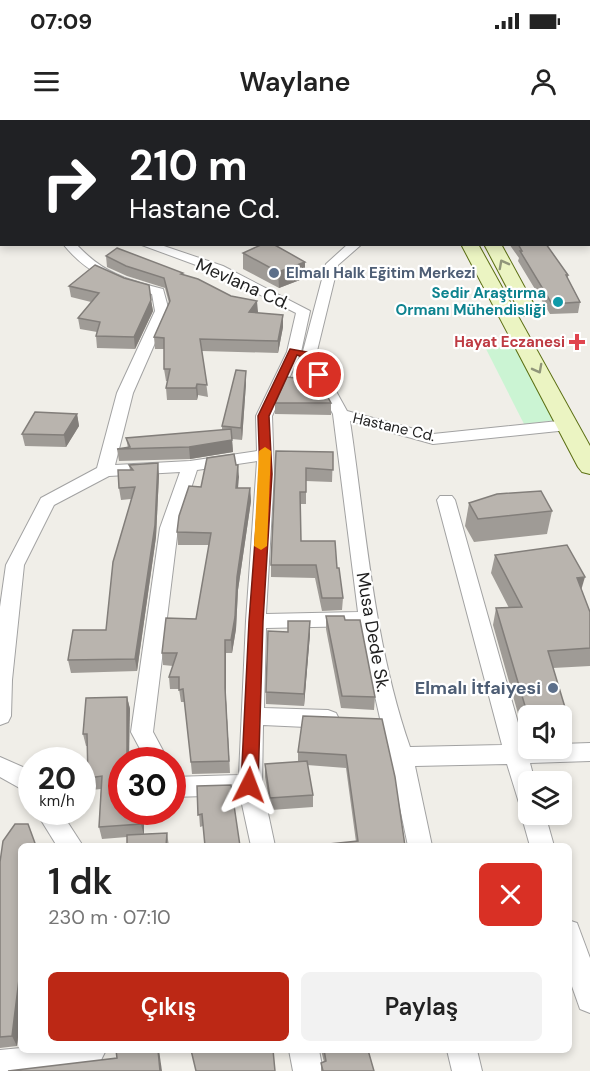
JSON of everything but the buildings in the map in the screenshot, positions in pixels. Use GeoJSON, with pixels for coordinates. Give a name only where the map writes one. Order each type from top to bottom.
{"type":"FeatureCollection","features":[{"type":"Feature","properties":{"kind":"main road"},"geometry":{"type":"LineString","coordinates":[[470,246],[590,467]]}},
{"type":"Feature","properties":{"kind":"main road"},"geometry":{"type":"LineString","coordinates":[[493,246],[590,427]]}},
{"type":"Feature","properties":{"kind":"street"},"geometry":{"type":"LineString","coordinates":[[71,246],[89,266],[123,282],[158,292],[162,311],[125,393],[105,471]]}},
{"type":"Feature","properties":{"kind":"street","name":"Mevlana Cd."},"geometry":{"type":"LineString","coordinates":[[151,246],[219,269],[303,311],[301,354],[264,416],[265,455],[249,785],[262,843]]}},
{"type":"Feature","properties":{"kind":"street"},"geometry":{"type":"LineString","coordinates":[[301,354],[332,264],[354,246]]}},
{"type":"Feature","properties":{"kind":"street","name":"Hastane Cd."},"geometry":{"type":"LineString","coordinates":[[301,354],[340,414],[433,439],[568,425]]}},
{"type":"Feature","properties":{"kind":"street","name":"Musa Dede Sk."},"geometry":{"type":"LineString","coordinates":[[340,414],[369,619],[390,721],[402,757],[419,843]]}},
{"type":"Feature","properties":{"kind":"street"},"geometry":{"type":"LineString","coordinates":[[0,716],[1,680],[15,565],[47,502],[105,471],[190,466],[265,455]]}},
{"type":"Feature","properties":{"kind":"street"},"geometry":{"type":"LineString","coordinates":[[150,747],[142,732],[169,528],[190,466]]}},
{"type":"Feature","properties":{"kind":"street"},"geometry":{"type":"LineString","coordinates":[[446,500],[519,771]]}},
{"type":"Feature","properties":{"kind":"street"},"geometry":{"type":"LineString","coordinates":[[256,621],[369,619]]}},
{"type":"Feature","properties":{"kind":"street"},"geometry":{"type":"LineString","coordinates":[[252,716],[344,720]]}},
{"type":"Feature","properties":{"kind":"street"},"geometry":{"type":"LineString","coordinates":[[367,721],[390,721]]}},
{"type":"Feature","properties":{"kind":"street"},"geometry":{"type":"LineString","coordinates":[[402,757],[590,752]]}},
{"type":"Feature","properties":{"kind":"street"},"geometry":{"type":"LineString","coordinates":[[0,766],[18,775]]}},
{"type":"Feature","properties":{"kind":"street"},"geometry":{"type":"LineString","coordinates":[[186,787],[249,785]]}},
{"type":"Feature","properties":{"kind":"street"},"geometry":{"type":"LineString","coordinates":[[56,825],[66,843]]}},
{"type":"Feature","properties":{"kind":"street"},"geometry":{"type":"LineString","coordinates":[[536,825],[541,843]]}},
{"type":"Feature","properties":{"kind":"street"},"geometry":{"type":"LineString","coordinates":[[572,944],[590,999]]}},
{"type":"Feature","properties":{"kind":"street"},"geometry":{"type":"LineString","coordinates":[[0,1065],[76,1053]]}},
{"type":"Feature","properties":{"kind":"street"},"geometry":{"type":"LineString","coordinates":[[305,1053],[308,1071]]}},
{"type":"Feature","properties":{"kind":"street"},"geometry":{"type":"LineString","coordinates":[[463,1053],[467,1071]]}},
{"type":"Feature","properties":{"kind":"green space"},"geometry":{"type":"Polygon","coordinates":[[[485,347],[518,347],[559,420],[524,424],[485,347]]]}},
{"type":"Feature","properties":{"kind":"slow traffic"},"geometry":{"type":"LineString","coordinates":[[261,546],[266,474],[265,451]]}},
{"type":"Feature","properties":{"kind":"place","name":"Elmalı Halk Eğitim Merkezi"},"geometry":{"type":"Point","coordinates":[274,273]}},
{"type":"Feature","properties":{"kind":"place","name":"Sedir Araştırma Ormanı Mühendisliği"},"geometry":{"type":"Point","coordinates":[558,302]}},
{"type":"Feature","properties":{"kind":"place","name":"Hayat Eczanesi"},"geometry":{"type":"Point","coordinates":[577,342]}},
{"type":"Feature","properties":{"kind":"place","name":"Elmalı İtfaiyesi"},"geometry":{"type":"Point","coordinates":[553,688]}},
{"type":"Feature","properties":{"kind":"route"},"geometry":{"type":"LineString","coordinates":[[249,785],[256,621],[266,474],[264,416],[294,352],[309,356],[319,375]]}}]}
